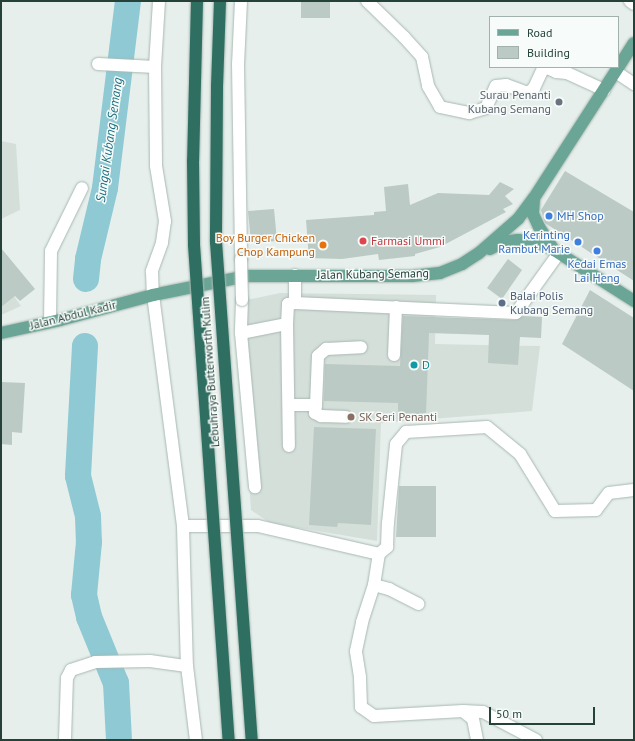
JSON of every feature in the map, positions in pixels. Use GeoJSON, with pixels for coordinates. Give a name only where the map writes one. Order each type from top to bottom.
{"type":"FeatureCollection","features":[{"type":"Feature","properties":{"kind":"highway","name":"Lebuhraya Butterworth Kulim"},"geometry":{"type":"LineString","coordinates":[[197,1],[194,117],[194,245],[229,740]]}},
{"type":"Feature","properties":{"kind":"highway","name":"Lebuhraya Butterworth Kulim"},"geometry":{"type":"LineString","coordinates":[[220,1],[217,88],[216,242],[252,740]]}},
{"type":"Feature","properties":{"kind":"main road","name":"Jalan Kubang Semang"},"geometry":{"type":"LineString","coordinates":[[619,67],[634,43]]}},
{"type":"Feature","properties":{"kind":"main road","name":"Jalan Kubang Semang"},"geometry":{"type":"LineString","coordinates":[[149,296],[246,276],[412,276],[440,273],[462,264],[479,253],[518,219],[534,198],[618,68]]}},
{"type":"Feature","properties":{"kind":"main road"},"geometry":{"type":"LineString","coordinates":[[534,198],[533,214],[538,227],[557,251]]}},
{"type":"Feature","properties":{"kind":"main road"},"geometry":{"type":"LineString","coordinates":[[479,253],[504,242],[518,240],[537,242],[557,251],[634,301]]}},
{"type":"Feature","properties":{"kind":"main road","name":"Jalan Abdul Kadir"},"geometry":{"type":"LineString","coordinates":[[1,333],[55,321],[149,296]]}},
{"type":"Feature","properties":{"kind":"street"},"geometry":{"type":"LineString","coordinates":[[159,1],[155,67],[156,166],[164,220],[162,243],[152,271],[149,296],[183,526],[187,666],[196,740]]}},
{"type":"Feature","properties":{"kind":"street"},"geometry":{"type":"LineString","coordinates":[[241,1],[238,64],[242,300],[241,333],[255,487]]}},
{"type":"Feature","properties":{"kind":"street"},"geometry":{"type":"LineString","coordinates":[[367,1],[422,57],[428,86],[440,107],[469,113],[486,108],[496,86],[506,85],[528,93],[534,88],[544,68]]}},
{"type":"Feature","properties":{"kind":"street"},"geometry":{"type":"LineString","coordinates":[[630,1],[634,4]]}},
{"type":"Feature","properties":{"kind":"street"},"geometry":{"type":"LineString","coordinates":[[102,65],[155,67]]}},
{"type":"Feature","properties":{"kind":"street"},"geometry":{"type":"LineString","coordinates":[[547,68],[556,72],[567,73],[604,90]]}},
{"type":"Feature","properties":{"kind":"street"},"geometry":{"type":"LineString","coordinates":[[616,72],[634,84]]}},
{"type":"Feature","properties":{"kind":"street"},"geometry":{"type":"LineString","coordinates":[[55,321],[51,251],[82,188]]}},
{"type":"Feature","properties":{"kind":"street"},"geometry":{"type":"LineString","coordinates":[[289,446],[288,304],[396,306],[516,313],[557,251]]}},
{"type":"Feature","properties":{"kind":"street"},"geometry":{"type":"LineString","coordinates":[[295,275],[295,303]]}},
{"type":"Feature","properties":{"kind":"street"},"geometry":{"type":"LineString","coordinates":[[394,355],[396,306]]}},
{"type":"Feature","properties":{"kind":"street"},"geometry":{"type":"LineString","coordinates":[[241,333],[288,324]]}},
{"type":"Feature","properties":{"kind":"street"},"geometry":{"type":"LineString","coordinates":[[346,417],[321,416],[315,413],[318,356],[326,349],[361,347]]}},
{"type":"Feature","properties":{"kind":"street"},"geometry":{"type":"LineString","coordinates":[[289,405],[316,405]]}},
{"type":"Feature","properties":{"kind":"street"},"geometry":{"type":"LineString","coordinates":[[536,740],[483,712],[463,711],[374,716],[361,707],[360,677],[356,651],[362,622],[374,585],[379,554],[387,547],[396,444],[406,432],[488,427],[520,454],[555,511],[596,510],[609,493],[634,490]]}},
{"type":"Feature","properties":{"kind":"street"},"geometry":{"type":"LineString","coordinates":[[183,526],[258,526],[379,554]]}},
{"type":"Feature","properties":{"kind":"street"},"geometry":{"type":"LineString","coordinates":[[374,585],[389,589],[418,604]]}},
{"type":"Feature","properties":{"kind":"street"},"geometry":{"type":"LineString","coordinates":[[65,740],[67,678],[71,670],[95,662],[150,660],[187,666]]}},
{"type":"Feature","properties":{"kind":"street"},"geometry":{"type":"LineString","coordinates":[[463,711],[473,719],[477,740]]}},
{"type":"Feature","properties":{"kind":"shaded area"},"geometry":{"type":"Polygon","coordinates":[[[1,141],[16,144],[20,210],[1,219],[1,141]]]}},
{"type":"Feature","properties":{"kind":"shaded area"},"geometry":{"type":"Polygon","coordinates":[[[1,278],[21,306],[1,315],[1,278]]]}},
{"type":"Feature","properties":{"kind":"shaded area","name":"SK Seri Penanti"},"geometry":{"type":"Polygon","coordinates":[[[280,293],[436,295],[435,344],[540,346],[532,411],[381,423],[377,541],[270,523],[251,510],[237,302],[280,293]]]}},
{"type":"Feature","properties":{"kind":"building"},"geometry":{"type":"Polygon","coordinates":[[[301,1],[330,1],[330,18],[301,18],[301,1]]]}},
{"type":"Feature","properties":{"kind":"building"},"geometry":{"type":"Polygon","coordinates":[[[565,171],[634,212],[634,281],[545,223],[541,210],[565,171]]]}},
{"type":"Feature","properties":{"kind":"building"},"geometry":{"type":"Polygon","coordinates":[[[500,182],[514,189],[505,196],[513,204],[503,209],[506,212],[440,247],[415,254],[415,256],[379,260],[378,254],[342,259],[309,258],[306,220],[374,215],[374,212],[386,211],[384,187],[408,184],[410,205],[438,193],[489,195],[500,182]]]}},
{"type":"Feature","properties":{"kind":"building"},"geometry":{"type":"Polygon","coordinates":[[[274,209],[277,241],[251,243],[248,211],[274,209]]]}},
{"type":"Feature","properties":{"kind":"building"},"geometry":{"type":"Polygon","coordinates":[[[1,248],[35,289],[20,301],[15,296],[1,307],[1,248]]]}},
{"type":"Feature","properties":{"kind":"building"},"geometry":{"type":"Polygon","coordinates":[[[508,259],[522,270],[502,299],[487,288],[508,259]]]}},
{"type":"Feature","properties":{"kind":"building"},"geometry":{"type":"Polygon","coordinates":[[[590,290],[634,318],[634,391],[562,344],[590,290]]]}},
{"type":"Feature","properties":{"kind":"building"},"geometry":{"type":"Polygon","coordinates":[[[403,316],[516,320],[523,316],[542,317],[541,338],[520,337],[518,365],[488,363],[489,335],[429,333],[426,415],[398,414],[398,403],[324,401],[325,364],[400,366],[403,316]]]}},
{"type":"Feature","properties":{"kind":"building"},"geometry":{"type":"Polygon","coordinates":[[[1,382],[25,383],[22,433],[12,432],[12,445],[1,444],[1,382]]]}},
{"type":"Feature","properties":{"kind":"building"},"geometry":{"type":"Polygon","coordinates":[[[314,427],[376,429],[371,525],[338,523],[337,527],[309,525],[314,427]]]}},
{"type":"Feature","properties":{"kind":"building"},"geometry":{"type":"Polygon","coordinates":[[[399,486],[436,486],[436,537],[396,537],[399,486]]]}},
{"type":"Feature","properties":{"kind":"waterway","name":"Sungai Kubang Semang"},"geometry":{"type":"LineString","coordinates":[[86,279],[88,259],[105,188],[128,1]]}},
{"type":"Feature","properties":{"kind":"waterway","name":"Sungai Kubang Semang"},"geometry":{"type":"LineString","coordinates":[[85,346],[78,476],[88,516],[89,542],[84,595],[89,617],[116,683],[119,740]]}},
{"type":"Feature","properties":{"kind":"place","name":"Surau Penanti Kubang Semang"},"geometry":{"type":"Point","coordinates":[559,102]}},
{"type":"Feature","properties":{"kind":"place","name":"MH Shop"},"geometry":{"type":"Point","coordinates":[549,216]}},
{"type":"Feature","properties":{"kind":"place","name":"Farmasi Ummi"},"geometry":{"type":"Point","coordinates":[363,241]}},
{"type":"Feature","properties":{"kind":"place","name":"Kerinting Rambut Marie"},"geometry":{"type":"Point","coordinates":[578,242]}},
{"type":"Feature","properties":{"kind":"place","name":"Boy Burger Chicken Chop Kampung"},"geometry":{"type":"Point","coordinates":[323,245]}},
{"type":"Feature","properties":{"kind":"place","name":"Kedai Emas Lai Heng"},"geometry":{"type":"Point","coordinates":[597,251]}},
{"type":"Feature","properties":{"kind":"place","name":"Balai Polis Kubang Semang"},"geometry":{"type":"Point","coordinates":[502,303]}},
{"type":"Feature","properties":{"kind":"place","name":"D"},"geometry":{"type":"Point","coordinates":[414,365]}},
{"type":"Feature","properties":{"kind":"place","name":"SK Seri Penanti"},"geometry":{"type":"Point","coordinates":[351,417]}}]}
